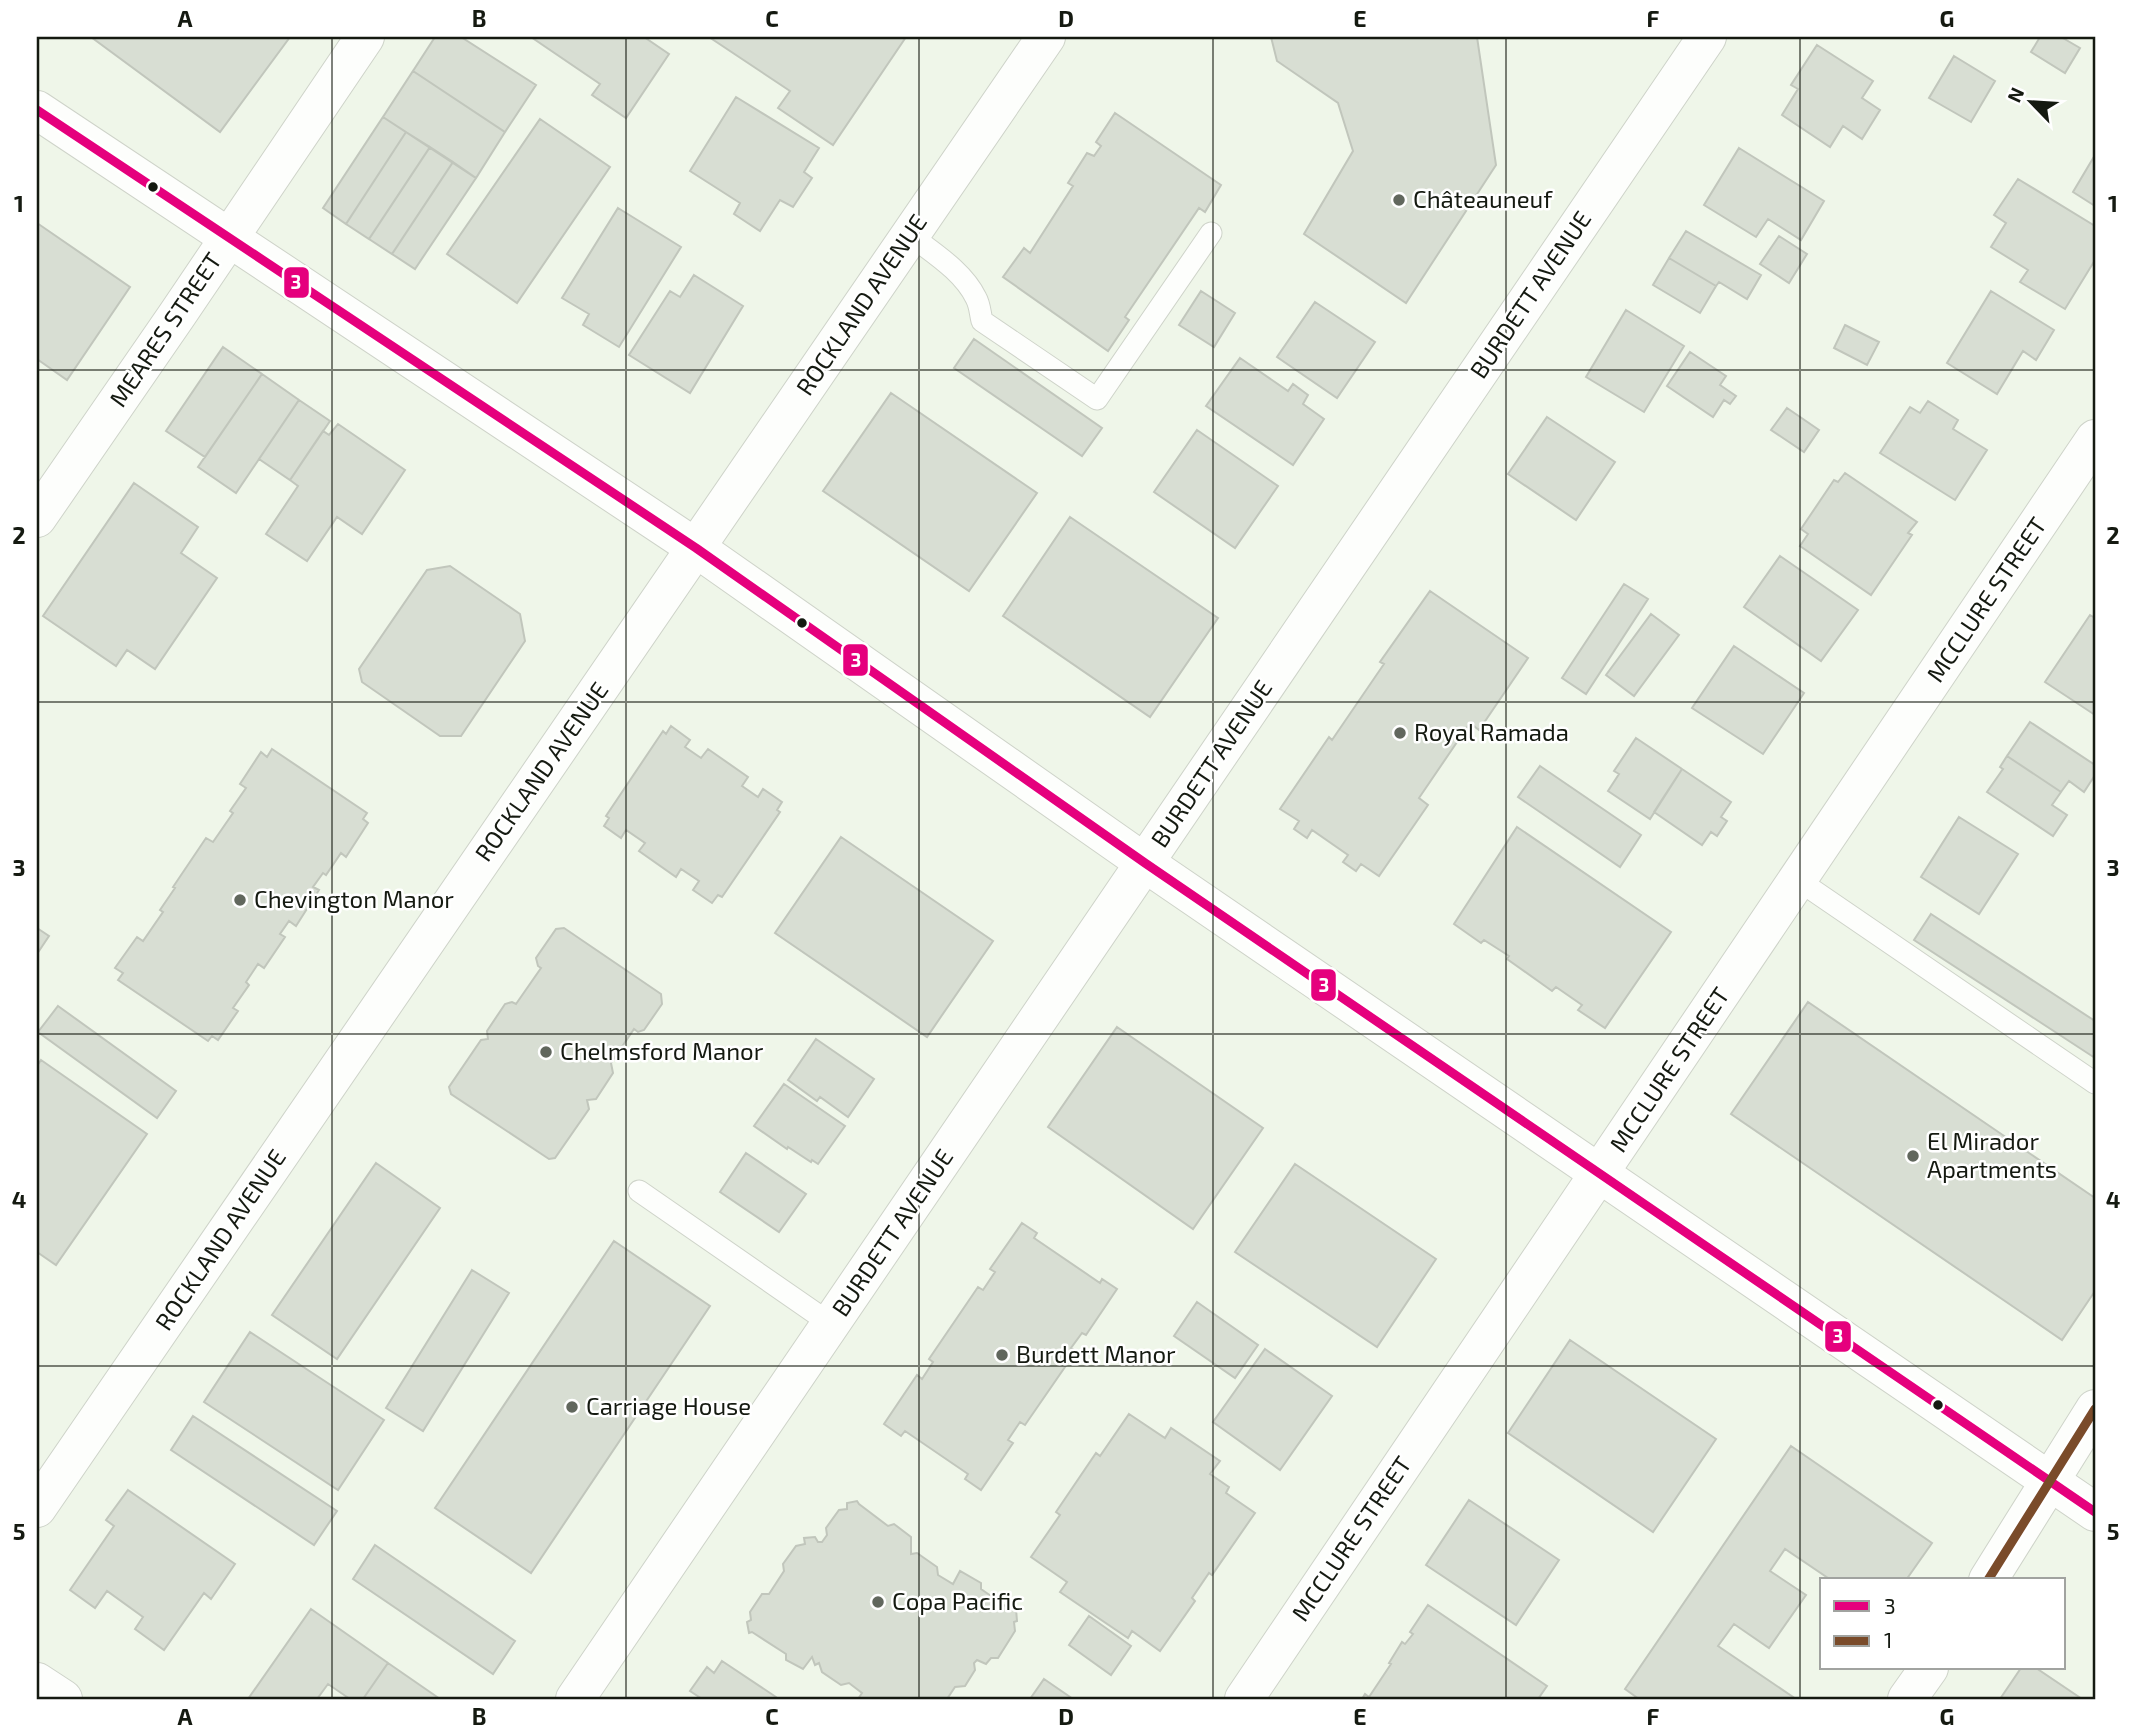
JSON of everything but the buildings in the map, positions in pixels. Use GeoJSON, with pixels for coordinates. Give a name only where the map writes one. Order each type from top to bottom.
{"type":"FeatureCollection","features":[{"type":"Feature","properties":{"kind":"street","name":"MEARES STREET"},"geometry":{"type":"LineString","coordinates":[[37,518],[365,37]]}},
{"type":"Feature","properties":{"kind":"street","name":"ROCKLAND AVENUE"},"geometry":{"type":"LineString","coordinates":[[37,1508],[1046,37]]}},
{"type":"Feature","properties":{"kind":"street","name":"BURDETT AVENUE"},"geometry":{"type":"LineString","coordinates":[[575,1699],[1707,37]]}},
{"type":"Feature","properties":{"kind":"street"},"geometry":{"type":"LineString","coordinates":[[37,110],[696,548],[1145,863],[2095,1513]]}},
{"type":"Feature","properties":{"kind":"street","name":"MCCLURE STREET"},"geometry":{"type":"LineString","coordinates":[[1244,1699],[2095,439]]}},
{"type":"Feature","properties":{"kind":"street"},"geometry":{"type":"LineString","coordinates":[[1989,1578],[2095,1409]]}},
{"type":"Feature","properties":{"kind":"street"},"geometry":{"type":"LineString","coordinates":[[1907,1699],[1928,1670]]}},
{"type":"Feature","properties":{"kind":"street"},"geometry":{"type":"LineString","coordinates":[[37,1682],[63,1699]]}},
{"type":"Feature","properties":{"kind":"lane"},"geometry":{"type":"LineString","coordinates":[[910,235],[967,283],[978,301],[982,321],[1097,399],[1211,233]]}},
{"type":"Feature","properties":{"kind":"lane"},"geometry":{"type":"LineString","coordinates":[[1798,880],[2095,1083]]}},
{"type":"Feature","properties":{"kind":"lane"},"geometry":{"type":"LineString","coordinates":[[639,1191],[831,1324]]}},
{"type":"Feature","properties":{"kind":"transit line","name":"3"},"geometry":{"type":"LineString","coordinates":[[37,110],[696,548],[1145,863],[2095,1512]]}},
{"type":"Feature","properties":{"kind":"transit line","name":"1"},"geometry":{"type":"LineString","coordinates":[[1989,1578],[2095,1409]]}},
{"type":"Feature","properties":{"kind":"place","name":"Châteauneuf"},"geometry":{"type":"Point","coordinates":[1399,200]}},
{"type":"Feature","properties":{"kind":"place","name":"Royal Ramada"},"geometry":{"type":"Point","coordinates":[1400,733]}},
{"type":"Feature","properties":{"kind":"place","name":"Chevington Manor"},"geometry":{"type":"Point","coordinates":[240,900]}},
{"type":"Feature","properties":{"kind":"place","name":"Chelmsford Manor"},"geometry":{"type":"Point","coordinates":[546,1052]}},
{"type":"Feature","properties":{"kind":"place","name":"El Mirador Apartments"},"geometry":{"type":"Point","coordinates":[1913,1156]}},
{"type":"Feature","properties":{"kind":"place","name":"Burdett Manor"},"geometry":{"type":"Point","coordinates":[1002,1355]}},
{"type":"Feature","properties":{"kind":"place","name":"Carriage House"},"geometry":{"type":"Point","coordinates":[572,1407]}},
{"type":"Feature","properties":{"kind":"place","name":"Copa Pacific"},"geometry":{"type":"Point","coordinates":[878,1602]}}]}
